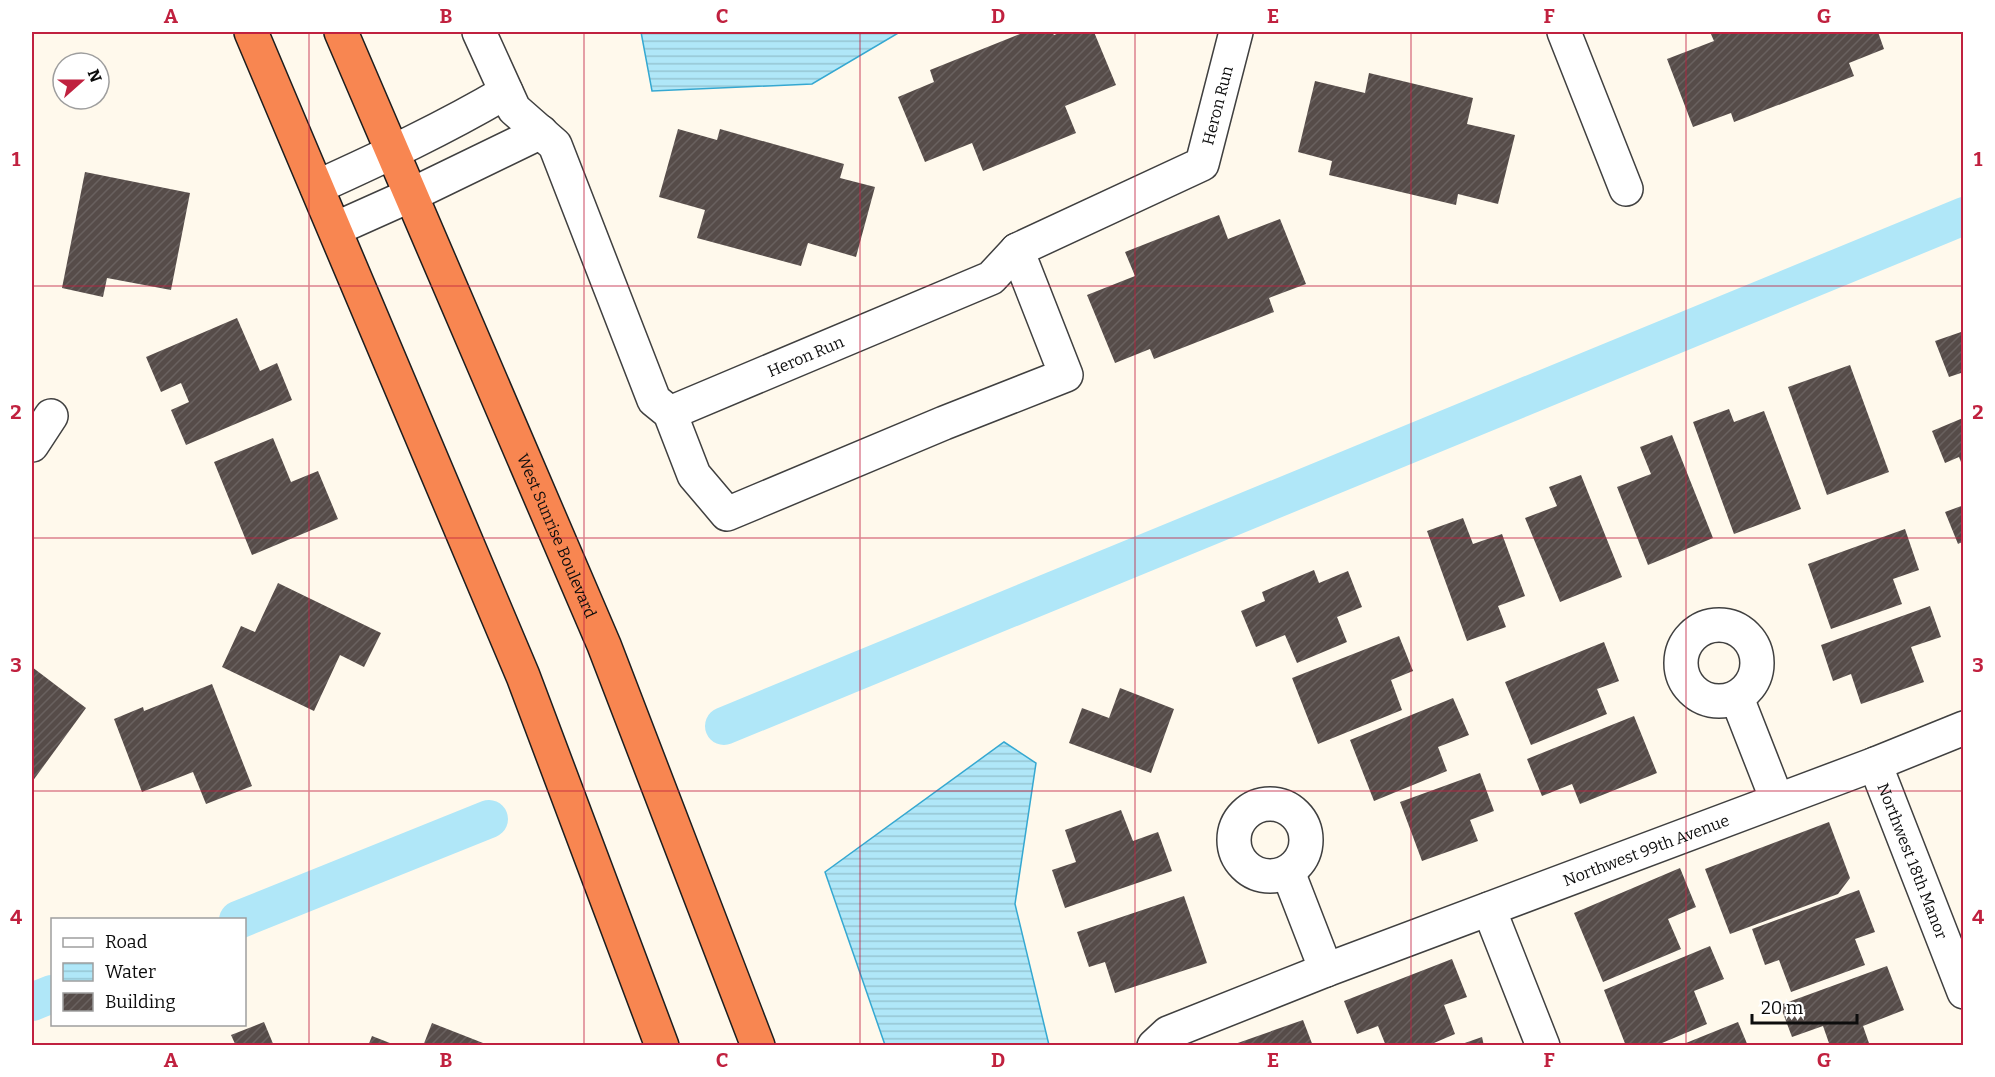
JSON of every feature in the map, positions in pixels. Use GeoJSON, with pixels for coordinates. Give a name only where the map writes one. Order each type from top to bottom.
{"type":"FeatureCollection","features":[{"type":"Feature","properties":{"kind":"highway"},"geometry":{"type":"LineString","coordinates":[[251,32],[522,676],[663,1046]]}},
{"type":"Feature","properties":{"kind":"highway","name":"West Sunrise Boulevard"},"geometry":{"type":"LineString","coordinates":[[341,32],[604,645],[758,1046]]}},
{"type":"Feature","properties":{"kind":"street"},"geometry":{"type":"LineString","coordinates":[[478,32],[514,109],[555,145],[654,400],[670,413],[694,475],[727,514],[944,423],[1066,375],[1017,250]]}},
{"type":"Feature","properties":{"kind":"street","name":"Heron Run"},"geometry":{"type":"LineString","coordinates":[[670,413],[991,278],[1017,250],[1202,164],[1236,32]]}},
{"type":"Feature","properties":{"kind":"street"},"geometry":{"type":"LineString","coordinates":[[1564,32],[1626,189]]}},
{"type":"Feature","properties":{"kind":"street"},"geometry":{"type":"LineString","coordinates":[[317,187],[393,153],[506,92]]}},
{"type":"Feature","properties":{"kind":"street"},"geometry":{"type":"LineString","coordinates":[[335,228],[411,195],[541,132]]}},
{"type":"Feature","properties":{"kind":"street"},"geometry":{"type":"LineString","coordinates":[[32,445],[51,416]]}},
{"type":"Feature","properties":{"kind":"street"},"geometry":{"type":"LineString","coordinates":[[1737,698],[1777,800]]}},
{"type":"Feature","properties":{"kind":"street","name":"Northwest 99th Avenue"},"geometry":{"type":"LineString","coordinates":[[1154,1046],[1168,1033],[1326,970],[1875,764],[1964,728]]}},
{"type":"Feature","properties":{"kind":"street","name":"Northwest 18th Manor"},"geometry":{"type":"LineString","coordinates":[[1875,764],[1964,992]]}},
{"type":"Feature","properties":{"kind":"street"},"geometry":{"type":"LineString","coordinates":[[1288,872],[1326,970]]}},
{"type":"Feature","properties":{"kind":"street"},"geometry":{"type":"LineString","coordinates":[[1489,909],[1543,1046]]}},
{"type":"Feature","properties":{"kind":"water"},"geometry":{"type":"Polygon","coordinates":[[[641,32],[900,32],[812,84],[652,91],[641,32]]]}},
{"type":"Feature","properties":{"kind":"water"},"geometry":{"type":"Polygon","coordinates":[[[1004,742],[1036,763],[1015,904],[1049,1045],[885,1045],[825,872],[1004,742]]]}},
{"type":"Feature","properties":{"kind":"building"},"geometry":{"type":"Polygon","coordinates":[[[1025,32],[1052,32],[1054,35],[1062,32],[1094,32],[1116,85],[1065,106],[1076,133],[983,171],[972,143],[925,162],[898,97],[934,82],[930,70],[1025,32]]]}},
{"type":"Feature","properties":{"kind":"building"},"geometry":{"type":"Polygon","coordinates":[[[1710,32],[1878,32],[1884,49],[1849,63],[1854,76],[1734,122],[1731,113],[1693,127],[1667,59],[1714,41],[1710,32]]]}},
{"type":"Feature","properties":{"kind":"building"},"geometry":{"type":"Polygon","coordinates":[[[1369,73],[1473,98],[1467,124],[1515,135],[1498,204],[1458,194],[1456,205],[1329,175],[1332,161],[1298,152],[1315,81],[1365,93],[1369,73]]]}},
{"type":"Feature","properties":{"kind":"building"},"geometry":{"type":"Polygon","coordinates":[[[678,129],[717,140],[720,129],[844,164],[840,178],[875,187],[856,257],[808,243],[801,266],[697,238],[705,210],[659,197],[678,129]]]}},
{"type":"Feature","properties":{"kind":"building"},"geometry":{"type":"Polygon","coordinates":[[[85,172],[190,193],[171,290],[107,278],[103,297],[62,288],[85,172]]]}},
{"type":"Feature","properties":{"kind":"building"},"geometry":{"type":"Polygon","coordinates":[[[1219,215],[1228,239],[1280,219],[1306,284],[1269,298],[1274,312],[1154,359],[1150,349],[1115,363],[1087,295],[1135,276],[1125,252],[1219,215]]]}},
{"type":"Feature","properties":{"kind":"building"},"geometry":{"type":"Polygon","coordinates":[[[237,318],[260,371],[277,363],[292,400],[186,445],[171,410],[189,402],[181,383],[161,392],[146,357],[237,318]]]}},
{"type":"Feature","properties":{"kind":"building"},"geometry":{"type":"Polygon","coordinates":[[[1964,331],[1964,378],[1961,373],[1949,377],[1935,341],[1964,331]]]}},
{"type":"Feature","properties":{"kind":"building"},"geometry":{"type":"Polygon","coordinates":[[[1850,365],[1889,472],[1827,495],[1788,387],[1850,365]]]}},
{"type":"Feature","properties":{"kind":"building"},"geometry":{"type":"Polygon","coordinates":[[[1729,409],[1734,422],[1764,411],[1801,509],[1734,534],[1693,422],[1729,409]]]}},
{"type":"Feature","properties":{"kind":"building"},"geometry":{"type":"Polygon","coordinates":[[[1963,418],[1963,467],[1959,457],[1945,463],[1932,431],[1963,418]]]}},
{"type":"Feature","properties":{"kind":"building"},"geometry":{"type":"Polygon","coordinates":[[[1672,435],[1713,538],[1648,565],[1617,487],[1651,474],[1640,447],[1672,435]]]}},
{"type":"Feature","properties":{"kind":"building"},"geometry":{"type":"Polygon","coordinates":[[[273,438],[291,482],[318,471],[338,519],[252,555],[214,462],[273,438]]]}},
{"type":"Feature","properties":{"kind":"building"},"geometry":{"type":"Polygon","coordinates":[[[1581,475],[1622,577],[1560,602],[1525,518],[1557,506],[1549,487],[1581,475]]]}},
{"type":"Feature","properties":{"kind":"building"},"geometry":{"type":"Polygon","coordinates":[[[1964,505],[1964,541],[1958,544],[1945,512],[1964,505]]]}},
{"type":"Feature","properties":{"kind":"building"},"geometry":{"type":"Polygon","coordinates":[[[1463,518],[1473,544],[1502,534],[1525,596],[1498,606],[1506,627],[1467,641],[1427,531],[1463,518]]]}},
{"type":"Feature","properties":{"kind":"building"},"geometry":{"type":"Polygon","coordinates":[[[1905,529],[1919,570],[1893,579],[1902,604],[1831,629],[1808,564],[1905,529]]]}},
{"type":"Feature","properties":{"kind":"building"},"geometry":{"type":"Polygon","coordinates":[[[1314,570],[1319,583],[1348,571],[1362,607],[1337,617],[1347,642],[1297,663],[1285,635],[1256,647],[1241,611],[1265,601],[1262,592],[1314,570]]]}},
{"type":"Feature","properties":{"kind":"building"},"geometry":{"type":"Polygon","coordinates":[[[278,583],[381,633],[364,667],[340,655],[314,711],[222,667],[241,626],[255,632],[278,583]]]}},
{"type":"Feature","properties":{"kind":"building"},"geometry":{"type":"Polygon","coordinates":[[[1930,606],[1941,637],[1911,647],[1924,682],[1861,704],[1851,674],[1833,681],[1821,645],[1930,606]]]}},
{"type":"Feature","properties":{"kind":"building"},"geometry":{"type":"Polygon","coordinates":[[[1399,636],[1413,671],[1391,680],[1402,710],[1318,744],[1292,678],[1399,636]]]}},
{"type":"Feature","properties":{"kind":"building"},"geometry":{"type":"Polygon","coordinates":[[[1604,642],[1619,681],[1597,689],[1607,714],[1531,745],[1505,682],[1604,642]]]}},
{"type":"Feature","properties":{"kind":"building"},"geometry":{"type":"Polygon","coordinates":[[[32,667],[86,708],[32,782],[32,667]]]}},
{"type":"Feature","properties":{"kind":"building"},"geometry":{"type":"Polygon","coordinates":[[[212,684],[252,786],[206,804],[193,772],[142,792],[114,719],[143,707],[144,711],[212,684]]]}},
{"type":"Feature","properties":{"kind":"building"},"geometry":{"type":"Polygon","coordinates":[[[1120,688],[1174,709],[1151,773],[1069,743],[1082,708],[1109,718],[1120,688]]]}},
{"type":"Feature","properties":{"kind":"building"},"geometry":{"type":"Polygon","coordinates":[[[1453,698],[1469,735],[1438,747],[1447,771],[1374,801],[1350,740],[1453,698]]]}},
{"type":"Feature","properties":{"kind":"building"},"geometry":{"type":"Polygon","coordinates":[[[1634,716],[1657,773],[1580,804],[1572,784],[1542,796],[1527,759],[1634,716]]]}},
{"type":"Feature","properties":{"kind":"building"},"geometry":{"type":"Polygon","coordinates":[[[1480,773],[1494,811],[1470,820],[1478,841],[1422,861],[1400,802],[1480,773]]]}},
{"type":"Feature","properties":{"kind":"building"},"geometry":{"type":"Polygon","coordinates":[[[1121,810],[1133,841],[1158,832],[1172,871],[1065,908],[1052,870],[1076,862],[1065,830],[1121,810]]]}},
{"type":"Feature","properties":{"kind":"building"},"geometry":{"type":"Polygon","coordinates":[[[1829,822],[1850,878],[1838,894],[1730,934],[1705,869],[1829,822]]]}},
{"type":"Feature","properties":{"kind":"building"},"geometry":{"type":"Polygon","coordinates":[[[1680,868],[1696,907],[1668,919],[1681,949],[1603,982],[1574,913],[1680,868]]]}},
{"type":"Feature","properties":{"kind":"building"},"geometry":{"type":"Polygon","coordinates":[[[1859,890],[1875,932],[1855,939],[1865,965],[1791,992],[1779,960],[1765,965],[1752,929],[1859,890]]]}},
{"type":"Feature","properties":{"kind":"building"},"geometry":{"type":"Polygon","coordinates":[[[1184,896],[1207,963],[1115,993],[1105,962],[1089,967],[1077,932],[1184,896]]]}},
{"type":"Feature","properties":{"kind":"building"},"geometry":{"type":"Polygon","coordinates":[[[1710,946],[1724,979],[1694,991],[1707,1024],[1655,1046],[1626,1046],[1604,990],[1710,946]]]}},
{"type":"Feature","properties":{"kind":"building"},"geometry":{"type":"Polygon","coordinates":[[[1452,959],[1467,997],[1444,1005],[1455,1034],[1427,1046],[1386,1046],[1378,1026],[1357,1034],[1344,1001],[1452,959]]]}},
{"type":"Feature","properties":{"kind":"building"},"geometry":{"type":"Polygon","coordinates":[[[1887,966],[1904,1010],[1863,1026],[1870,1046],[1830,1046],[1823,1026],[1792,1037],[1780,1005],[1887,966]]]}},
{"type":"Feature","properties":{"kind":"building"},"geometry":{"type":"Polygon","coordinates":[[[1303,1020],[1313,1046],[1232,1046],[1232,1045],[1303,1020]]]}},
{"type":"Feature","properties":{"kind":"building"},"geometry":{"type":"Polygon","coordinates":[[[264,1022],[274,1046],[236,1046],[231,1035],[264,1022]]]}},
{"type":"Feature","properties":{"kind":"building"},"geometry":{"type":"Polygon","coordinates":[[[1738,1022],[1748,1046],[1681,1046],[1681,1045],[1738,1022]]]}},
{"type":"Feature","properties":{"kind":"building"},"geometry":{"type":"Polygon","coordinates":[[[432,1023],[483,1043],[482,1046],[423,1046],[432,1023]]]}},
{"type":"Feature","properties":{"kind":"building"},"geometry":{"type":"Polygon","coordinates":[[[372,1036],[395,1045],[395,1046],[368,1046],[372,1036]]]}},
{"type":"Feature","properties":{"kind":"building"},"geometry":{"type":"Polygon","coordinates":[[[1482,1037],[1484,1046],[1459,1046],[1459,1045],[1482,1037]]]}},
{"type":"Feature","properties":{"kind":"waterway"},"geometry":{"type":"LineString","coordinates":[[724,726],[1964,216]]}},
{"type":"Feature","properties":{"kind":"waterway"},"geometry":{"type":"LineString","coordinates":[[243,918],[489,819]]}},
{"type":"Feature","properties":{"kind":"waterway"},"geometry":{"type":"LineString","coordinates":[[32,1002],[51,994]]}}]}
